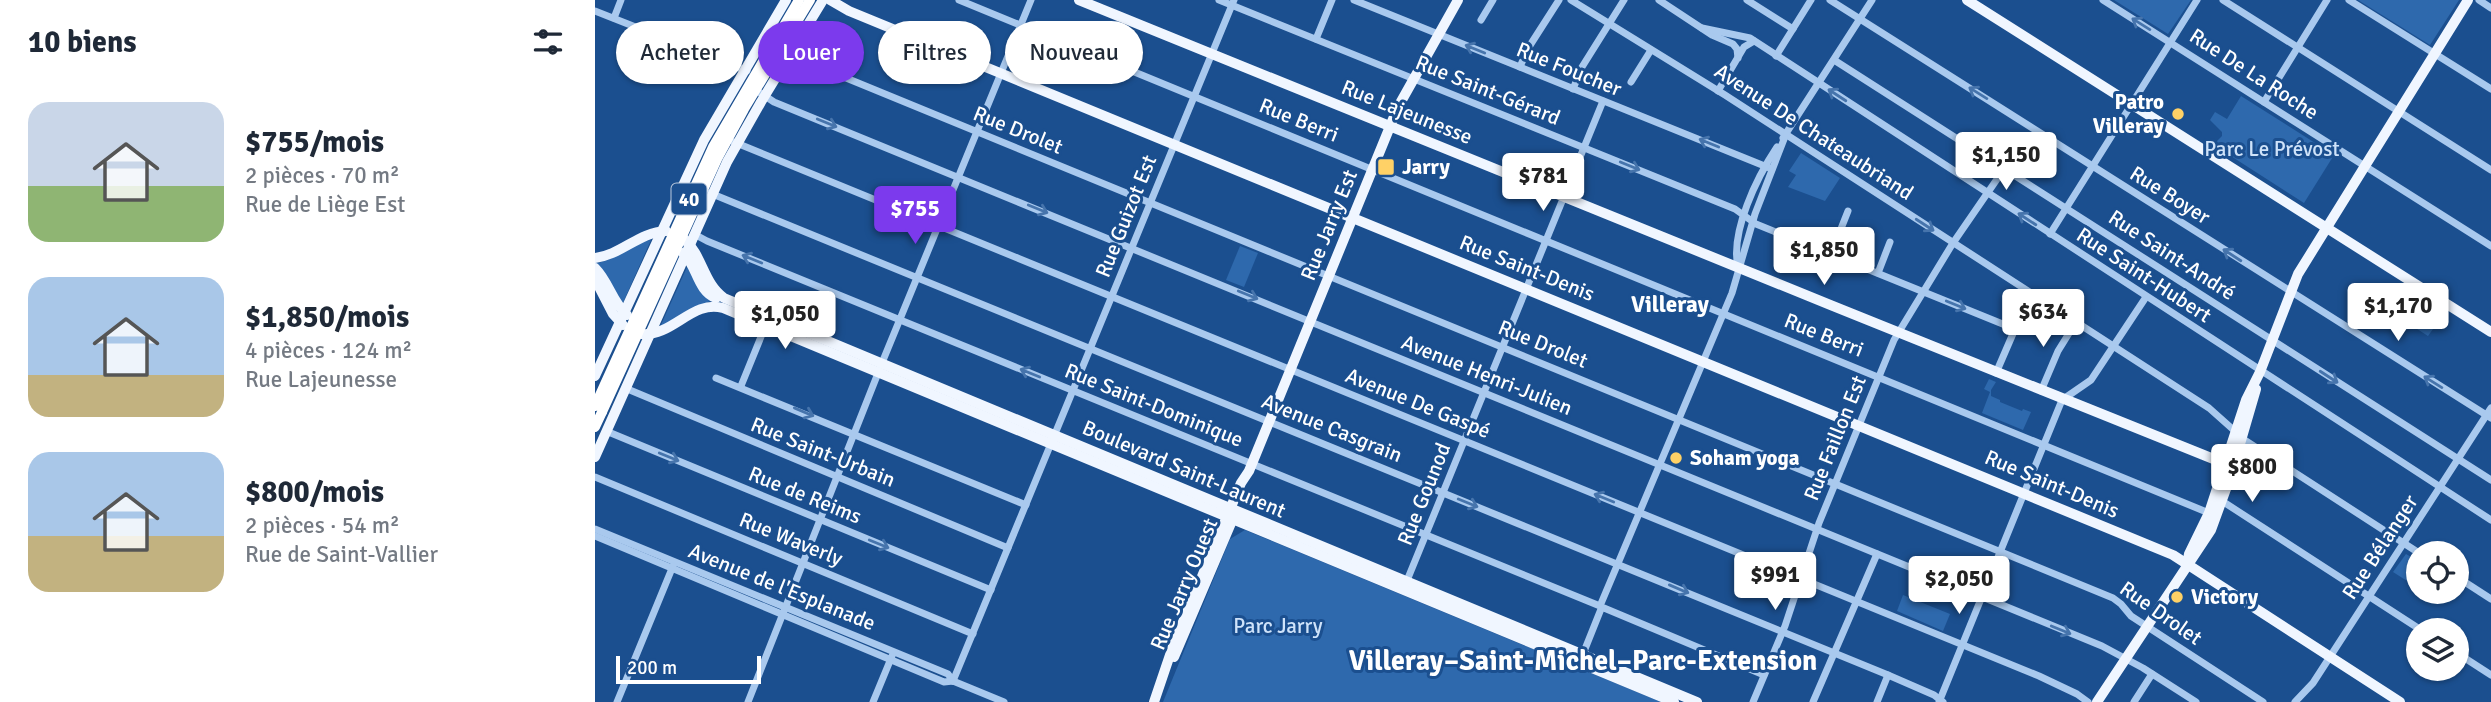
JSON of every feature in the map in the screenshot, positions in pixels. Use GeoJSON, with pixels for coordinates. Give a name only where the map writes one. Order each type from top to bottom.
{"type":"FeatureCollection","features":[{"type":"Feature","properties":{"kind":"highway","name":"40"},"geometry":{"type":"LineString","coordinates":[[600,429],[598,409],[713,147],[800,0]]}},
{"type":"Feature","properties":{"kind":"highway","name":"40"},"geometry":{"type":"LineString","coordinates":[[598,409],[718,157],[744,109],[820,1]]}},
{"type":"Feature","properties":{"kind":"main road"},"geometry":{"type":"LineString","coordinates":[[744,74],[786,0]]}},
{"type":"Feature","properties":{"kind":"main road","name":"Rue Lajeunesse"},"geometry":{"type":"LineString","coordinates":[[1079,0],[2062,400],[2072,401],[2226,464]]}},
{"type":"Feature","properties":{"kind":"main road","name":"Rue Jarry Est"},"geometry":{"type":"LineString","coordinates":[[1231,514],[1247,486],[1269,422],[1391,125],[1413,78],[1458,0]]}},
{"type":"Feature","properties":{"kind":"main road"},"geometry":{"type":"LineString","coordinates":[[1967,0],[2491,332]]}},
{"type":"Feature","properties":{"kind":"main road"},"geometry":{"type":"LineString","coordinates":[[2097,702],[2210,532],[2222,501],[2246,400],[2260,372],[2290,291],[2325,227],[2468,0]]}},
{"type":"Feature","properties":{"kind":"main road"},"geometry":{"type":"LineString","coordinates":[[807,21],[820,1]]}},
{"type":"Feature","properties":{"kind":"main road","name":"Rue Saint-Denis"},"geometry":{"type":"LineString","coordinates":[[820,1],[1704,360],[2167,552],[2400,702]]}},
{"type":"Feature","properties":{"kind":"main road"},"geometry":{"type":"LineString","coordinates":[[595,376],[600,355],[615,342],[642,276],[660,244],[687,182],[739,84]]}},
{"type":"Feature","properties":{"kind":"main road"},"geometry":{"type":"LineString","coordinates":[[595,457],[600,429],[625,388],[647,329],[669,289],[709,192],[768,84]]}},
{"type":"Feature","properties":{"kind":"main road"},"geometry":{"type":"LineString","coordinates":[[595,258],[606,256],[638,239],[666,231]]}},
{"type":"Feature","properties":{"kind":"main road"},"geometry":{"type":"LineString","coordinates":[[689,239],[711,287],[724,298]]}},
{"type":"Feature","properties":{"kind":"main road","name":"Boulevard Saint-Laurent"},"geometry":{"type":"LineString","coordinates":[[682,252],[693,265],[705,291],[714,298],[724,298],[767,322]]}},
{"type":"Feature","properties":{"kind":"main road"},"geometry":{"type":"LineString","coordinates":[[595,268],[625,320]]}},
{"type":"Feature","properties":{"kind":"main road"},"geometry":{"type":"LineString","coordinates":[[595,279],[611,312],[625,320]]}},
{"type":"Feature","properties":{"kind":"main road","name":"Boulevard Saint-Laurent"},"geometry":{"type":"LineString","coordinates":[[647,329],[661,332],[711,306],[767,322],[1581,659],[1697,702]]}},
{"type":"Feature","properties":{"kind":"main road"},"geometry":{"type":"LineString","coordinates":[[2187,564],[2239,434]]}},
{"type":"Feature","properties":{"kind":"main road","name":"Rue Jarry Ouest"},"geometry":{"type":"LineString","coordinates":[[1154,702],[1179,649],[1231,514]]}},
{"type":"Feature","properties":{"kind":"main road","name":"Boulevard Saint-Laurent"},"geometry":{"type":"LineString","coordinates":[[1581,659],[1674,702]]}},
{"type":"Feature","properties":{"kind":"street"},"geometry":{"type":"LineString","coordinates":[[614,18],[621,0]]}},
{"type":"Feature","properties":{"kind":"street","name":"Rue Berri"},"geometry":{"type":"LineString","coordinates":[[959,0],[1010,21]]}},
{"type":"Feature","properties":{"kind":"street"},"geometry":{"type":"LineString","coordinates":[[1022,21],[1031,0]]}},
{"type":"Feature","properties":{"kind":"street","name":"Rue Saint-Gérard"},"geometry":{"type":"LineString","coordinates":[[1219,0],[1233,3],[1744,214],[1752,221],[2014,329]]}},
{"type":"Feature","properties":{"kind":"street"},"geometry":{"type":"LineString","coordinates":[[1317,39],[1332,0]]}},
{"type":"Feature","properties":{"kind":"street","name":"Rue Foucher"},"geometry":{"type":"LineString","coordinates":[[1354,0],[1769,168]]}},
{"type":"Feature","properties":{"kind":"street"},"geometry":{"type":"LineString","coordinates":[[1481,20],[1493,0]]}},
{"type":"Feature","properties":{"kind":"street"},"geometry":{"type":"LineString","coordinates":[[1520,67],[1527,50],[1559,0]]}},
{"type":"Feature","properties":{"kind":"street","name":"Avenue De Chateaubriand"},"geometry":{"type":"LineString","coordinates":[[1571,0],[1786,134],[2114,346],[2213,411],[2239,434],[2406,545]]}},
{"type":"Feature","properties":{"kind":"street"},"geometry":{"type":"LineString","coordinates":[[1573,89],[1582,67],[1624,0]]}},
{"type":"Feature","properties":{"kind":"street","name":"Rue Saint-Hubert"},"geometry":{"type":"LineString","coordinates":[[1659,0],[1712,35],[1733,44],[1738,58]]}},
{"type":"Feature","properties":{"kind":"street"},"geometry":{"type":"LineString","coordinates":[[1747,0],[1793,29]]}},
{"type":"Feature","properties":{"kind":"street"},"geometry":{"type":"LineString","coordinates":[[1776,56],[1811,0]]}},
{"type":"Feature","properties":{"kind":"street","name":"Rue Boyer"},"geometry":{"type":"LineString","coordinates":[[1830,0],[2489,414]]}},
{"type":"Feature","properties":{"kind":"street"},"geometry":{"type":"LineString","coordinates":[[1738,267],[1736,240],[1744,214],[1786,134],[1872,0]]}},
{"type":"Feature","properties":{"kind":"street","name":"Rue De La Roche"},"geometry":{"type":"LineString","coordinates":[[2103,0],[2491,246]]}},
{"type":"Feature","properties":{"kind":"street"},"geometry":{"type":"LineString","coordinates":[[2050,234],[2197,0]]}},
{"type":"Feature","properties":{"kind":"street"},"geometry":{"type":"LineString","coordinates":[[2223,0],[2491,170]]}},
{"type":"Feature","properties":{"kind":"street"},"geometry":{"type":"LineString","coordinates":[[2264,102],[2327,0]]}},
{"type":"Feature","properties":{"kind":"street"},"geometry":{"type":"LineString","coordinates":[[2349,0],[2491,89]]}},
{"type":"Feature","properties":{"kind":"street"},"geometry":{"type":"LineString","coordinates":[[2479,0],[2491,8]]}},
{"type":"Feature","properties":{"kind":"street","name":"Rue Guizot Est"},"geometry":{"type":"LineString","coordinates":[[953,681],[1233,3]]}},
{"type":"Feature","properties":{"kind":"street"},"geometry":{"type":"LineString","coordinates":[[595,10],[621,21]]}},
{"type":"Feature","properties":{"kind":"street","name":"Rue Saint-Hubert"},"geometry":{"type":"LineString","coordinates":[[1703,27],[1744,36],[1754,41],[2491,520]]}},
{"type":"Feature","properties":{"kind":"street"},"geometry":{"type":"LineString","coordinates":[[1718,91],[1744,47],[1754,41]]}},
{"type":"Feature","properties":{"kind":"street"},"geometry":{"type":"LineString","coordinates":[[1631,82],[1651,50]]}},
{"type":"Feature","properties":{"kind":"street","name":"Rue Saint-André"},"geometry":{"type":"LineString","coordinates":[[1834,60],[2491,480]]}},
{"type":"Feature","properties":{"kind":"street"},"geometry":{"type":"LineString","coordinates":[[748,702],[880,368],[1005,63]]}},
{"type":"Feature","properties":{"kind":"street","name":"Rue Berri"},"geometry":{"type":"LineString","coordinates":[[1143,75],[2209,513]]}},
{"type":"Feature","properties":{"kind":"street","name":"Rue Drolet"},"geometry":{"type":"LineString","coordinates":[[862,84],[2116,599],[2130,615],[2263,702]]}},
{"type":"Feature","properties":{"kind":"street","name":"Avenue Henri-Julien"},"geometry":{"type":"LineString","coordinates":[[762,94],[774,102],[2102,646],[2196,702]]}},
{"type":"Feature","properties":{"kind":"street","name":"Rue Gounod"},"geometry":{"type":"LineString","coordinates":[[1405,586],[1603,101]]}},
{"type":"Feature","properties":{"kind":"street","name":"Avenue De Gaspé"},"geometry":{"type":"LineString","coordinates":[[734,142],[2039,676],[2088,702]]}},
{"type":"Feature","properties":{"kind":"street"},"geometry":{"type":"LineString","coordinates":[[1581,659],[1733,290],[1769,168]]}},
{"type":"Feature","properties":{"kind":"street","name":"Rue Faillon Est"},"geometry":{"type":"LineString","coordinates":[[1753,702],[1782,632],[1817,529],[1898,333],[1953,243],[2004,169]]}},
{"type":"Feature","properties":{"kind":"street","name":"Avenue Casgrain"},"geometry":{"type":"LineString","coordinates":[[709,192],[1888,675],[1934,695],[1940,701]]}},
{"type":"Feature","properties":{"kind":"street"},"geometry":{"type":"LineString","coordinates":[[1831,254],[1848,211]]}},
{"type":"Feature","properties":{"kind":"street","name":"Rue Saint-Dominique"},"geometry":{"type":"LineString","coordinates":[[689,239],[900,320],[1251,468],[1602,607],[1764,675]]}},
{"type":"Feature","properties":{"kind":"street"},"geometry":{"type":"LineString","coordinates":[[1878,273],[1890,242]]}},
{"type":"Feature","properties":{"kind":"street"},"geometry":{"type":"LineString","coordinates":[[1996,373],[2014,329],[2035,296]]}},
{"type":"Feature","properties":{"kind":"street"},"geometry":{"type":"LineString","coordinates":[[1940,701],[2062,400],[2090,381],[2146,297]]}},
{"type":"Feature","properties":{"kind":"street"},"geometry":{"type":"LineString","coordinates":[[741,386],[767,322]]}},
{"type":"Feature","properties":{"kind":"street"},"geometry":{"type":"LineString","coordinates":[[2041,391],[2058,351],[2076,322]]}},
{"type":"Feature","properties":{"kind":"street"},"geometry":{"type":"LineString","coordinates":[[716,378],[1026,505]]}},
{"type":"Feature","properties":{"kind":"street","name":"Rue Saint-Urbain"},"geometry":{"type":"LineString","coordinates":[[625,388],[1009,548]]}},
{"type":"Feature","properties":{"kind":"street","name":"Rue Bélanger"},"geometry":{"type":"LineString","coordinates":[[2295,702],[2308,690],[2489,414]]}},
{"type":"Feature","properties":{"kind":"street","name":"Rue de Reims"},"geometry":{"type":"LineString","coordinates":[[600,429],[991,590]]}},
{"type":"Feature","properties":{"kind":"street","name":"Rue Waverly"},"geometry":{"type":"LineString","coordinates":[[595,477],[973,634]]}},
{"type":"Feature","properties":{"kind":"street"},"geometry":{"type":"LineString","coordinates":[[2222,501],[2406,620]]}},
{"type":"Feature","properties":{"kind":"street","name":"Avenue de l'Esplanade"},"geometry":{"type":"LineString","coordinates":[[595,529],[892,656],[948,674],[953,681],[1004,702]]}},
{"type":"Feature","properties":{"kind":"street","name":"Avenue de l'Esplanade"},"geometry":{"type":"LineString","coordinates":[[595,536],[674,565]]}},
{"type":"Feature","properties":{"kind":"street"},"geometry":{"type":"LineString","coordinates":[[1813,702],[1877,554]]}},
{"type":"Feature","properties":{"kind":"street"},"geometry":{"type":"LineString","coordinates":[[617,702],[674,565]]}},
{"type":"Feature","properties":{"kind":"street"},"geometry":{"type":"LineString","coordinates":[[2469,585],[2491,599]]}},
{"type":"Feature","properties":{"kind":"street"},"geometry":{"type":"LineString","coordinates":[[873,702],[892,656]]}},
{"type":"Feature","properties":{"kind":"street"},"geometry":{"type":"LineString","coordinates":[[2469,661],[2491,675]]}},
{"type":"Feature","properties":{"kind":"street"},"geometry":{"type":"LineString","coordinates":[[2134,702],[2152,674]]}},
{"type":"Feature","properties":{"kind":"street"},"geometry":{"type":"LineString","coordinates":[[1877,702],[1888,675]]}},
{"type":"Feature","properties":{"kind":"green space"},"geometry":{"type":"Polygon","coordinates":[[[2114,0],[2191,0],[2168,34],[2114,0]]]}},
{"type":"Feature","properties":{"kind":"green space"},"geometry":{"type":"Polygon","coordinates":[[[2358,0],[2459,0],[2430,45],[2358,0]]]}},
{"type":"Feature","properties":{"kind":"green space","name":"Parc Le Prévost"},"geometry":{"type":"Polygon","coordinates":[[[2241,96],[2334,155],[2304,203],[2206,140],[2207,138],[2215,143],[2222,136],[2222,132],[2210,120],[2215,112],[2227,119],[2241,96]]]}},
{"type":"Feature","properties":{"kind":"green space"},"geometry":{"type":"Polygon","coordinates":[[[1801,153],[1840,178],[1825,201],[1788,187],[1796,175],[1789,171],[1801,153]]]}},
{"type":"Feature","properties":{"kind":"green space"},"geometry":{"type":"Polygon","coordinates":[[[651,240],[622,305],[595,263],[603,262],[636,244],[651,240]]]}},
{"type":"Feature","properties":{"kind":"green space"},"geometry":{"type":"Polygon","coordinates":[[[1240,246],[1258,253],[1244,287],[1226,280],[1240,246]]]}},
{"type":"Feature","properties":{"kind":"green space"},"geometry":{"type":"Polygon","coordinates":[[[688,265],[714,300],[761,318],[710,301],[660,327],[688,265]]]}},
{"type":"Feature","properties":{"kind":"green space"},"geometry":{"type":"Polygon","coordinates":[[[2398,284],[2410,291],[2400,307],[2433,329],[2428,336],[2383,307],[2398,284]]]}},
{"type":"Feature","properties":{"kind":"green space"},"geometry":{"type":"Polygon","coordinates":[[[1989,379],[1996,382],[1991,396],[2022,411],[2031,412],[2023,430],[1982,413],[1990,392],[1984,389],[1989,379]]]}},
{"type":"Feature","properties":{"kind":"green space","name":"Parc Jarry"},"geometry":{"type":"Polygon","coordinates":[[[1245,530],[1661,702],[1163,702],[1230,539],[1245,530]]]}},
{"type":"Feature","properties":{"kind":"green space"},"geometry":{"type":"Polygon","coordinates":[[[2406,554],[2406,580],[2393,572],[2406,554]]]}},
{"type":"Feature","properties":{"kind":"green space"},"geometry":{"type":"Polygon","coordinates":[[[1903,595],[1950,614],[1943,631],[1897,611],[1903,595]]]}},
{"type":"Feature","properties":{"kind":"place","name":"Patro Villeray"},"geometry":{"type":"Point","coordinates":[2178,114]}},
{"type":"Feature","properties":{"kind":"place","name":"Jarry"},"geometry":{"type":"Point","coordinates":[1386,167]}},
{"type":"Feature","properties":{"kind":"place","name":"Soham yoga"},"geometry":{"type":"Point","coordinates":[1676,458]}},
{"type":"Feature","properties":{"kind":"place","name":"Victory"},"geometry":{"type":"Point","coordinates":[2177,597]}},
{"type":"Feature","properties":{"kind":"district","name":"Villeray"},"geometry":{"type":"Point","coordinates":[1670,304]}},
{"type":"Feature","properties":{"kind":"district","name":"Villeray–Saint-Michel–Parc-Extension"},"geometry":{"type":"Point","coordinates":[1583,660]}}]}
